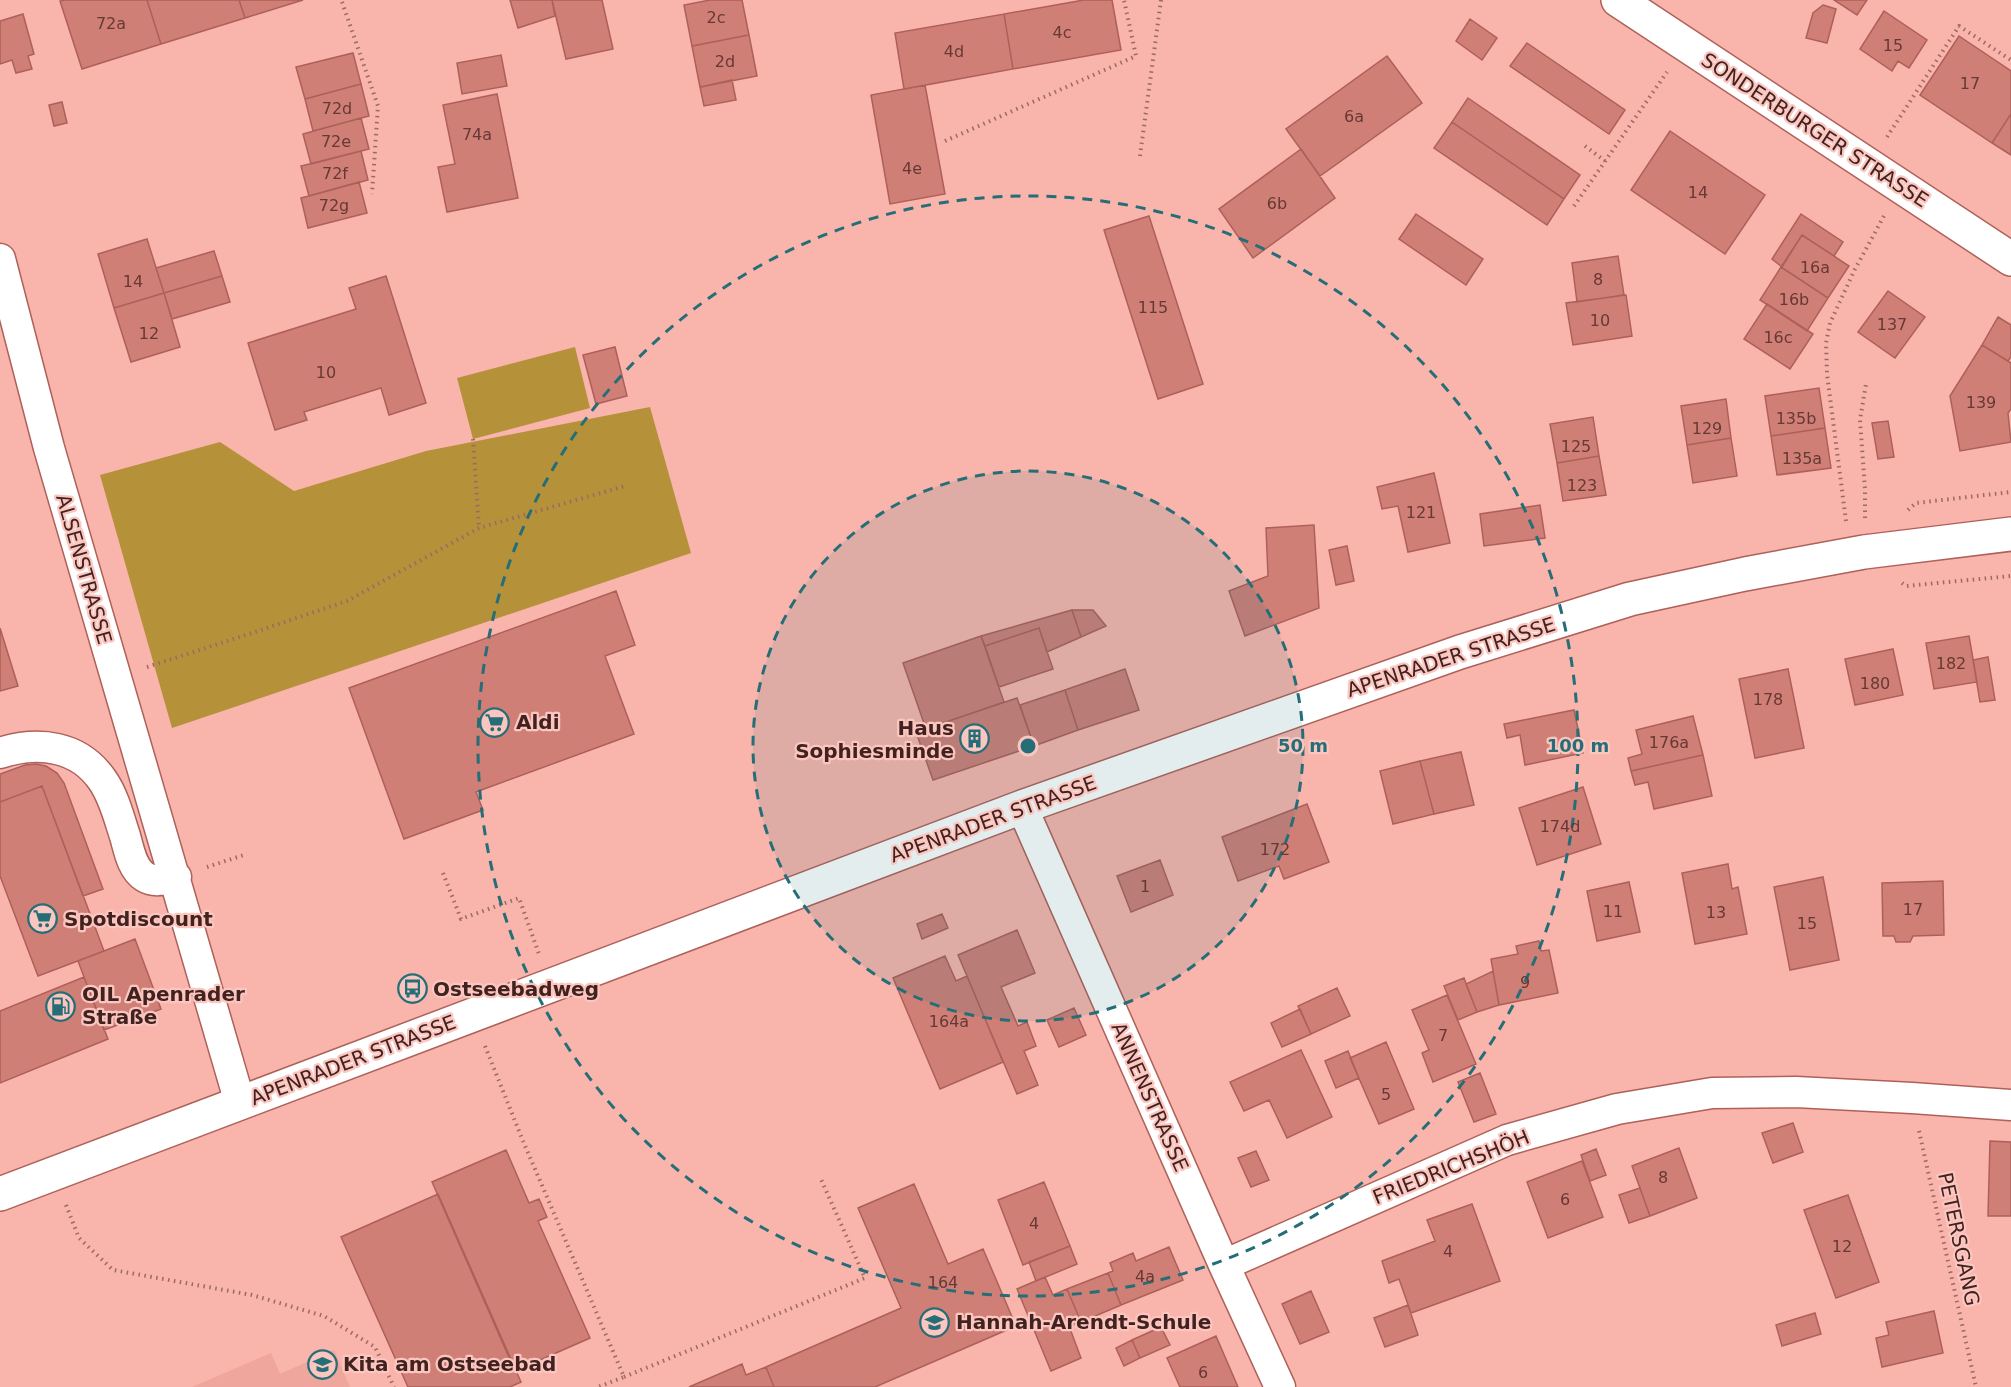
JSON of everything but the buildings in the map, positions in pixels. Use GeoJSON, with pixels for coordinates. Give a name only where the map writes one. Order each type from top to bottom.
{"type":"FeatureCollection","features":[{"type":"Feature","properties":{"kind":"main road","name":"SONDERBURGER STRASSE"},"geometry":{"type":"LineString","coordinates":[[1618,0],[2011,259]]}},
{"type":"Feature","properties":{"kind":"main road","name":"APENRADER STRASSE"},"geometry":{"type":"LineString","coordinates":[[0,1194],[1022,807],[1460,651],[1630,599],[1745,574],[1864,552],[2011,534]]}},
{"type":"Feature","properties":{"kind":"street","name":"ALSENSTRASSE"},"geometry":{"type":"LineString","coordinates":[[0,259],[6,308],[176,877],[240,1103]]}},
{"type":"Feature","properties":{"kind":"street"},"geometry":{"type":"LineString","coordinates":[[0,753],[18,747],[38,746],[66,751],[88,765],[103,780],[113,800],[135,868],[145,877],[158,881],[176,877]]}},
{"type":"Feature","properties":{"kind":"street","name":"ANNENSTRASSE"},"geometry":{"type":"LineString","coordinates":[[1022,807],[1280,1387]]}},
{"type":"Feature","properties":{"kind":"street","name":"FRIEDRICHSHÖH"},"geometry":{"type":"LineString","coordinates":[[1224,1265],[1507,1140],[1617,1109],[1713,1093],[1796,1092],[2011,1105]]}},
{"type":"Feature","properties":{"kind":"path"},"geometry":{"type":"LineString","coordinates":[[945,141],[1136,56],[1124,0]]}},
{"type":"Feature","properties":{"kind":"path"},"geometry":{"type":"LineString","coordinates":[[1140,156],[1161,0]]}},
{"type":"Feature","properties":{"kind":"path"},"geometry":{"type":"LineString","coordinates":[[342,2],[378,106],[372,194]]}},
{"type":"Feature","properties":{"kind":"path"},"geometry":{"type":"LineString","coordinates":[[1868,165],[1959,26],[2011,60]]}},
{"type":"Feature","properties":{"kind":"path"},"geometry":{"type":"LineString","coordinates":[[1574,206],[1660,81]]}},
{"type":"Feature","properties":{"kind":"path"},"geometry":{"type":"LineString","coordinates":[[1585,146],[1605,161]]}},
{"type":"Feature","properties":{"kind":"path"},"geometry":{"type":"LineString","coordinates":[[1843,492],[1827,374],[1826,343],[1830,323],[1876,230]]}},
{"type":"Feature","properties":{"kind":"path"},"geometry":{"type":"LineString","coordinates":[[1865,489],[1860,420],[1866,384]]}},
{"type":"Feature","properties":{"kind":"path"},"geometry":{"type":"LineString","coordinates":[[473,439],[478,528]]}},
{"type":"Feature","properties":{"kind":"path"},"geometry":{"type":"LineString","coordinates":[[115,677],[347,601],[478,528],[625,486]]}},
{"type":"Feature","properties":{"kind":"path"},"geometry":{"type":"LineString","coordinates":[[176,877],[247,854]]}},
{"type":"Feature","properties":{"kind":"path"},"geometry":{"type":"LineString","coordinates":[[443,873],[461,919],[519,898],[550,986]]}},
{"type":"Feature","properties":{"kind":"path"},"geometry":{"type":"LineString","coordinates":[[497,1075],[624,1377]]}},
{"type":"Feature","properties":{"kind":"path","name":"PETERSGANG"},"geometry":{"type":"LineString","coordinates":[[1912,1098],[1976,1387]]}},
{"type":"Feature","properties":{"kind":"path"},"geometry":{"type":"LineString","coordinates":[[53,1174],[80,1238],[113,1270],[252,1295],[324,1316],[375,1347],[394,1387]]}},
{"type":"Feature","properties":{"kind":"path"},"geometry":{"type":"LineString","coordinates":[[598,1387],[865,1278],[820,1177]]}},
{"type":"Feature","properties":{"kind":"shaded area"},"geometry":{"type":"Polygon","coordinates":[[[575,347],[590,408],[473,439],[457,378],[575,347]]]}},
{"type":"Feature","properties":{"kind":"shaded area"},"geometry":{"type":"Polygon","coordinates":[[[650,407],[691,553],[172,728],[100,475],[220,442],[294,491],[426,451],[650,407]]]}},
{"type":"Feature","properties":{"kind":"shaded area","name":"Kita am Ostseebad"},"geometry":{"type":"Polygon","coordinates":[[[334,1350],[350,1387],[192,1387],[271,1353],[280,1374],[334,1350]]]}},
{"type":"Feature","properties":{"kind":"place","name":"Aldi"},"geometry":{"type":"Point","coordinates":[495,722]}},
{"type":"Feature","properties":{"kind":"place","name":"Haus Sophiesminde"},"geometry":{"type":"Point","coordinates":[975,739]}},
{"type":"Feature","properties":{"kind":"place","name":"Spotdiscount"},"geometry":{"type":"Point","coordinates":[43,919]}},
{"type":"Feature","properties":{"kind":"place","name":"Ostseebadweg"},"geometry":{"type":"Point","coordinates":[412,989]}},
{"type":"Feature","properties":{"kind":"place","name":"OIL Apenrader Straße"},"geometry":{"type":"Point","coordinates":[61,1006]}},
{"type":"Feature","properties":{"kind":"place","name":"Hannah-Arendt-Schule"},"geometry":{"type":"Point","coordinates":[935,1322]}},
{"type":"Feature","properties":{"kind":"place","name":"Kita am Ostseebad"},"geometry":{"type":"Point","coordinates":[322,1364]}}]}
